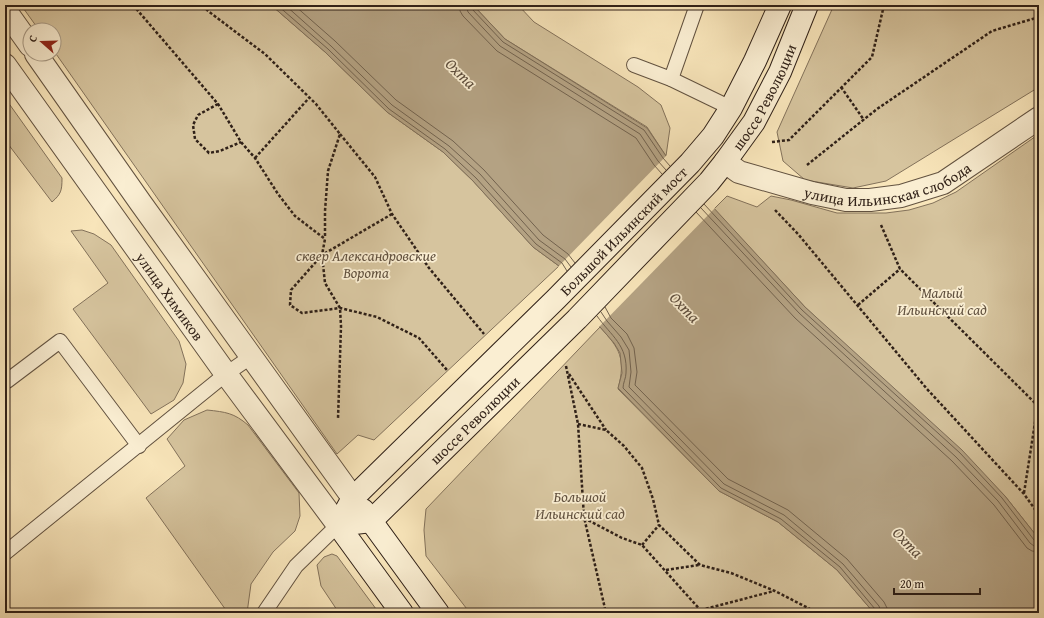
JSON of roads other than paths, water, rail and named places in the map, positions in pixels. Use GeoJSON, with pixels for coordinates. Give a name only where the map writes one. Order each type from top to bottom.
{"type":"FeatureCollection","features":[{"type":"Feature","properties":{"kind":"main road","name":"шоссе Революции"},"geometry":{"type":"LineString","coordinates":[[690,163],[713,136],[731,108],[755,61],[780,5]]}},
{"type":"Feature","properties":{"kind":"main road","name":"шоссе Революции"},"geometry":{"type":"LineString","coordinates":[[709,182],[758,115],[780,72],[807,5]]}},
{"type":"Feature","properties":{"kind":"main road"},"geometry":{"type":"LineString","coordinates":[[5,10],[22,34]]}},
{"type":"Feature","properties":{"kind":"main road","name":"улица Химиков"},"geometry":{"type":"LineString","coordinates":[[42,62],[140,202],[353,498]]}},
{"type":"Feature","properties":{"kind":"main road","name":"улица Химиков"},"geometry":{"type":"LineString","coordinates":[[5,65],[226,374],[338,525]]}},
{"type":"Feature","properties":{"kind":"main road","name":"улица Ильинская слобода"},"geometry":{"type":"LineString","coordinates":[[725,162],[739,172],[812,193],[846,200],[870,200],[901,196],[943,182],[1039,118]]}},
{"type":"Feature","properties":{"kind":"main road","name":"Большой Ильинский мост"},"geometry":{"type":"LineString","coordinates":[[556,299],[690,163]]}},
{"type":"Feature","properties":{"kind":"main road","name":"Большой Ильинский мост"},"geometry":{"type":"LineString","coordinates":[[577,319],[709,182]]}},
{"type":"Feature","properties":{"kind":"main road","name":"шоссе Революции"},"geometry":{"type":"LineString","coordinates":[[338,525],[353,498],[556,299]]}},
{"type":"Feature","properties":{"kind":"main road","name":"шоссе Революции"},"geometry":{"type":"LineString","coordinates":[[371,521],[577,319]]}},
{"type":"Feature","properties":{"kind":"main road"},"geometry":{"type":"LineString","coordinates":[[353,498],[438,613]]}},
{"type":"Feature","properties":{"kind":"main road"},"geometry":{"type":"LineString","coordinates":[[371,521],[338,525],[402,613]]}},
{"type":"Feature","properties":{"kind":"lane"},"geometry":{"type":"LineString","coordinates":[[671,79],[697,5]]}},
{"type":"Feature","properties":{"kind":"lane"},"geometry":{"type":"LineString","coordinates":[[634,65],[671,79],[731,108]]}},
{"type":"Feature","properties":{"kind":"lane"},"geometry":{"type":"LineString","coordinates":[[5,379],[7,381],[60,341],[139,446]]}},
{"type":"Feature","properties":{"kind":"lane"},"geometry":{"type":"LineString","coordinates":[[5,553],[226,374],[252,356]]}},
{"type":"Feature","properties":{"kind":"lane"},"geometry":{"type":"LineString","coordinates":[[264,613],[296,566],[338,525]]}},
{"type":"Feature","properties":{"kind":"water","name":"Охта"},"geometry":{"type":"Polygon","coordinates":[[[271,5],[473,5],[505,39],[647,128],[666,156],[805,307],[962,450],[1005,496],[1039,539],[1039,613],[874,613],[837,570],[778,522],[719,491],[618,388],[622,373],[620,353],[614,343],[600,327],[559,266],[533,247],[473,181],[443,152],[387,112],[325,52],[271,5]]]}},
{"type":"Feature","properties":{"kind":"park label","name":"сквер Александровские Ворота"},"geometry":{"type":"Point","coordinates":[366,264]}},
{"type":"Feature","properties":{"kind":"park label","name":"Малый Ильинский сад"},"geometry":{"type":"Point","coordinates":[942,300]}},
{"type":"Feature","properties":{"kind":"park label","name":"Большой Ильинский сад"},"geometry":{"type":"Point","coordinates":[580,504]}}]}
